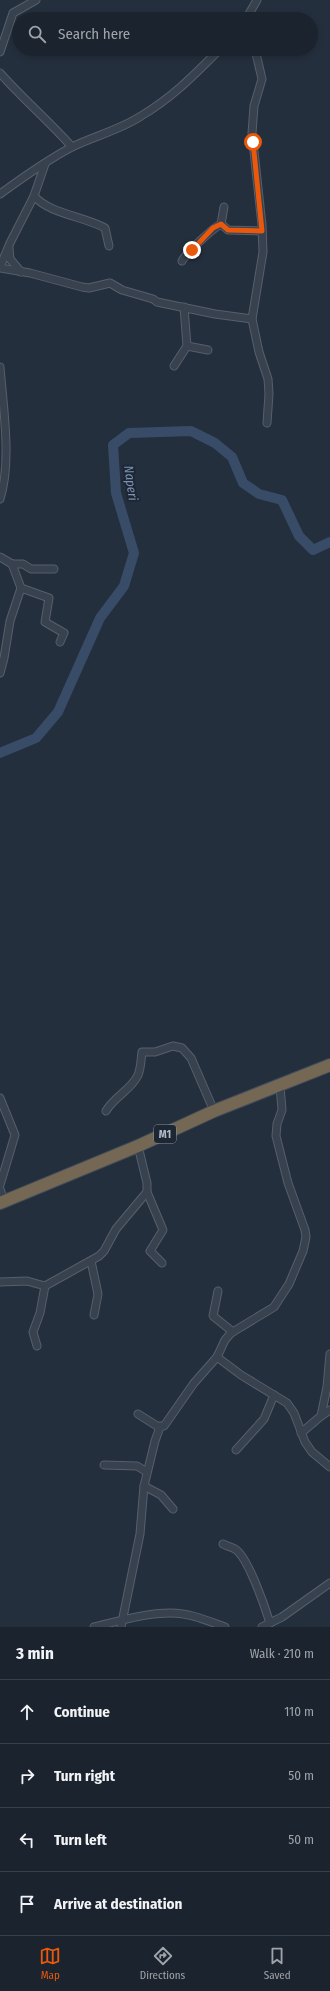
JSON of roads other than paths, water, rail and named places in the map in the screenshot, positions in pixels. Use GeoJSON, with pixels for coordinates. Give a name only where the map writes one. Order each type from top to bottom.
{"type":"FeatureCollection","features":[{"type":"Feature","properties":{"kind":"highway","name":"M1"},"geometry":{"type":"LineString","coordinates":[[2,1202],[138,1146],[214,1111],[330,1066]]}},
{"type":"Feature","properties":{"kind":"street"},"geometry":{"type":"LineString","coordinates":[[15,12],[36,0]]}},
{"type":"Feature","properties":{"kind":"street"},"geometry":{"type":"LineString","coordinates":[[250,12],[257,0]]}},
{"type":"Feature","properties":{"kind":"street"},"geometry":{"type":"LineString","coordinates":[[0,52],[12,16]]}},
{"type":"Feature","properties":{"kind":"street"},"geometry":{"type":"LineString","coordinates":[[0,194],[72,148],[139,118],[186,84],[213,56]]}},
{"type":"Feature","properties":{"kind":"street"},"geometry":{"type":"LineString","coordinates":[[257,56],[262,79],[254,106],[252,133],[262,231],[261,274],[252,318],[259,352],[268,379],[269,394],[267,423]]}},
{"type":"Feature","properties":{"kind":"street"},"geometry":{"type":"LineString","coordinates":[[0,73],[23,98],[48,121],[72,148]]}},
{"type":"Feature","properties":{"kind":"street"},"geometry":{"type":"LineString","coordinates":[[45,164],[34,196],[9,245],[0,268],[89,288],[110,283],[122,290],[153,299],[157,302],[252,318]]}},
{"type":"Feature","properties":{"kind":"street"},"geometry":{"type":"LineString","coordinates":[[34,196],[40,203],[50,208],[62,213],[75,215],[105,228],[108,246]]}},
{"type":"Feature","properties":{"kind":"street"},"geometry":{"type":"LineString","coordinates":[[221,224],[224,208]]}},
{"type":"Feature","properties":{"kind":"street"},"geometry":{"type":"LineString","coordinates":[[221,224],[228,230],[262,231]]}},
{"type":"Feature","properties":{"kind":"street"},"geometry":{"type":"LineString","coordinates":[[182,261],[185,254],[192,250],[213,228],[221,224]]}},
{"type":"Feature","properties":{"kind":"street"},"geometry":{"type":"LineString","coordinates":[[9,245],[10,259],[21,272]]}},
{"type":"Feature","properties":{"kind":"street"},"geometry":{"type":"LineString","coordinates":[[174,366],[187,346],[184,307]]}},
{"type":"Feature","properties":{"kind":"street"},"geometry":{"type":"LineString","coordinates":[[187,346],[208,350]]}},
{"type":"Feature","properties":{"kind":"street"},"geometry":{"type":"LineString","coordinates":[[0,367],[6,415],[5,469],[3,489],[0,499]]}},
{"type":"Feature","properties":{"kind":"street"},"geometry":{"type":"LineString","coordinates":[[0,556],[12,564],[22,564],[31,569],[54,569]]}},
{"type":"Feature","properties":{"kind":"street"},"geometry":{"type":"LineString","coordinates":[[0,673],[10,621],[21,588],[12,564]]}},
{"type":"Feature","properties":{"kind":"street"},"geometry":{"type":"LineString","coordinates":[[21,588],[49,598],[45,622],[64,633],[60,642]]}},
{"type":"Feature","properties":{"kind":"street"},"geometry":{"type":"LineString","coordinates":[[106,1111],[110,1102],[121,1094],[138,1075],[142,1052],[155,1052],[172,1046],[182,1048],[191,1058],[214,1111]]}},
{"type":"Feature","properties":{"kind":"street"},"geometry":{"type":"LineString","coordinates":[[121,1624],[140,1534],[144,1486],[154,1441],[160,1427],[164,1426],[194,1383],[217,1357],[225,1340],[233,1332],[274,1307],[295,1272],[306,1244],[305,1230],[288,1183],[276,1136],[277,1124],[282,1110],[280,1086]]}},
{"type":"Feature","properties":{"kind":"street"},"geometry":{"type":"LineString","coordinates":[[0,1098],[15,1135],[0,1185]]}},
{"type":"Feature","properties":{"kind":"street"},"geometry":{"type":"LineString","coordinates":[[138,1146],[147,1183],[147,1192],[163,1230],[150,1251],[162,1263]]}},
{"type":"Feature","properties":{"kind":"street"},"geometry":{"type":"LineString","coordinates":[[0,1189],[2,1202]]}},
{"type":"Feature","properties":{"kind":"street"},"geometry":{"type":"LineString","coordinates":[[0,1282],[27,1281],[45,1286],[91,1261],[104,1251],[116,1228],[147,1192]]}},
{"type":"Feature","properties":{"kind":"street"},"geometry":{"type":"LineString","coordinates":[[91,1261],[98,1294],[94,1315]]}},
{"type":"Feature","properties":{"kind":"street"},"geometry":{"type":"LineString","coordinates":[[37,1346],[33,1332],[40,1313],[45,1286]]}},
{"type":"Feature","properties":{"kind":"street"},"geometry":{"type":"LineString","coordinates":[[218,1291],[213,1316],[233,1332]]}},
{"type":"Feature","properties":{"kind":"street"},"geometry":{"type":"LineString","coordinates":[[321,1416],[327,1387],[330,1354]]}},
{"type":"Feature","properties":{"kind":"street"},"geometry":{"type":"LineString","coordinates":[[217,1357],[241,1375],[291,1407],[305,1442],[312,1452],[330,1467]]}},
{"type":"Feature","properties":{"kind":"street"},"geometry":{"type":"LineString","coordinates":[[236,1450],[264,1419],[274,1395]]}},
{"type":"Feature","properties":{"kind":"street"},"geometry":{"type":"LineString","coordinates":[[301,1433],[330,1410]]}},
{"type":"Feature","properties":{"kind":"street"},"geometry":{"type":"LineString","coordinates":[[138,1414],[152,1424],[160,1427]]}},
{"type":"Feature","properties":{"kind":"street"},"geometry":{"type":"LineString","coordinates":[[104,1464],[137,1466],[147,1472]]}},
{"type":"Feature","properties":{"kind":"street"},"geometry":{"type":"LineString","coordinates":[[144,1486],[161,1494],[173,1509]]}},
{"type":"Feature","properties":{"kind":"street"},"geometry":{"type":"LineString","coordinates":[[223,1544],[236,1550],[242,1558],[255,1582],[270,1623]]}},
{"type":"Feature","properties":{"kind":"street"},"geometry":{"type":"LineString","coordinates":[[262,1627],[330,1584]]}},
{"type":"Feature","properties":{"kind":"street"},"geometry":{"type":"LineString","coordinates":[[94,1627],[121,1624],[172,1613],[202,1618],[225,1627]]}},
{"type":"Feature","properties":{"kind":"waterway","name":"Naperi"},"geometry":{"type":"LineString","coordinates":[[0,753],[36,738],[58,712],[100,618],[124,586],[134,553],[116,493],[113,445],[129,433],[191,431],[215,443],[232,457],[243,483],[259,494],[282,500],[299,536],[313,550],[330,542]]}}]}
